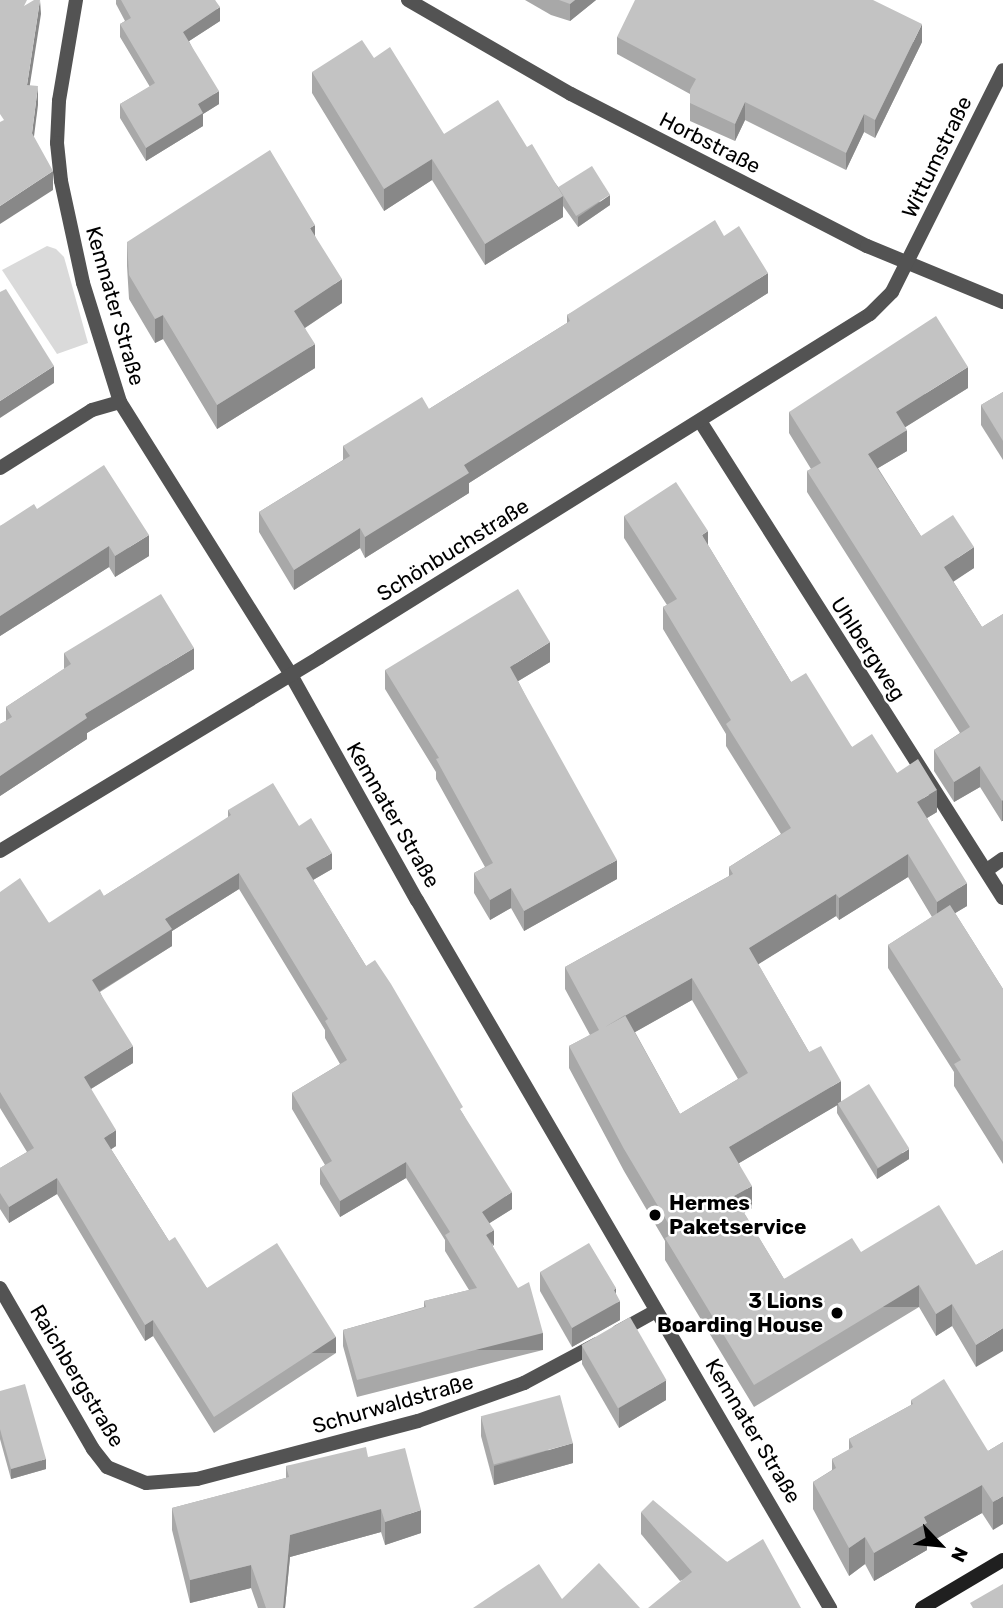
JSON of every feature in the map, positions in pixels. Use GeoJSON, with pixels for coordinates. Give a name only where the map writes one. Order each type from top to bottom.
{"type":"FeatureCollection","features":[{"type":"Feature","properties":{"kind":"main road"},"geometry":{"type":"LineString","coordinates":[[922,1608],[1003,1560]]}},
{"type":"Feature","properties":{"kind":"street","name":"Kemnater Straße"},"geometry":{"type":"LineString","coordinates":[[76,0],[59,101],[57,143],[61,181],[83,283],[120,402],[291,675],[364,809],[831,1608]]}},
{"type":"Feature","properties":{"kind":"street","name":"Horbstraße"},"geometry":{"type":"LineString","coordinates":[[408,0],[571,94],[867,246],[1003,302]]}},
{"type":"Feature","properties":{"kind":"street","name":"Wittumstraße"},"geometry":{"type":"LineString","coordinates":[[908,263],[1003,70]]}},
{"type":"Feature","properties":{"kind":"street","name":"Schönbuchstraße"},"geometry":{"type":"LineString","coordinates":[[0,851],[291,675],[870,314],[892,292],[908,263]]}},
{"type":"Feature","properties":{"kind":"street"},"geometry":{"type":"LineString","coordinates":[[0,468],[92,410],[120,402]]}},
{"type":"Feature","properties":{"kind":"street","name":"Uhlbergweg"},"geometry":{"type":"LineString","coordinates":[[700,421],[841,647],[1003,898]]}},
{"type":"Feature","properties":{"kind":"street"},"geometry":{"type":"LineString","coordinates":[[987,870],[1003,859]]}},
{"type":"Feature","properties":{"kind":"street","name":"Raichbergstraße"},"geometry":{"type":"LineString","coordinates":[[0,1288],[93,1449],[107,1467],[125,1476]]}},
{"type":"Feature","properties":{"kind":"street","name":"Schurwaldstraße"},"geometry":{"type":"LineString","coordinates":[[125,1476],[146,1483],[177,1483],[418,1421],[524,1383],[656,1311]]}},
{"type":"Feature","properties":{"kind":"shaded area"},"geometry":{"type":"Polygon","coordinates":[[[47,246],[56,249],[64,257],[88,343],[57,354],[2,270],[47,246]]]}},
{"type":"Feature","properties":{"kind":"building"},"geometry":{"type":"Polygon","coordinates":[[[0,0],[27,0],[24,6],[34,0],[40,0],[27,85],[38,86],[32,133],[53,171],[0,206],[0,122],[4,120],[0,114],[0,0]]]}},
{"type":"Feature","properties":{"kind":"building"},"geometry":{"type":"Polygon","coordinates":[[[121,0],[215,0],[220,7],[183,32],[219,91],[198,104],[203,113],[146,148],[120,104],[155,83],[120,24],[131,18],[121,0]]]}},
{"type":"Feature","properties":{"kind":"building"},"geometry":{"type":"Polygon","coordinates":[[[559,0],[575,0],[570,4],[559,0]]]}},
{"type":"Feature","properties":{"kind":"building"},"geometry":{"type":"Polygon","coordinates":[[[635,0],[873,0],[922,24],[875,120],[864,114],[846,153],[745,102],[735,124],[690,103],[690,90],[696,79],[617,37],[635,0]]]}},
{"type":"Feature","properties":{"kind":"building"},"geometry":{"type":"Polygon","coordinates":[[[362,40],[374,58],[390,47],[444,134],[498,100],[527,147],[532,144],[563,196],[485,244],[432,159],[384,189],[312,72],[362,40]]]}},
{"type":"Feature","properties":{"kind":"building"},"geometry":{"type":"Polygon","coordinates":[[[270,150],[315,225],[310,228],[342,279],[294,311],[315,344],[217,405],[163,315],[155,319],[129,275],[127,242],[270,150]]]}},
{"type":"Feature","properties":{"kind":"building"},"geometry":{"type":"Polygon","coordinates":[[[592,166],[610,195],[576,216],[558,187],[592,166]]]}},
{"type":"Feature","properties":{"kind":"building"},"geometry":{"type":"Polygon","coordinates":[[[715,220],[724,236],[739,226],[768,273],[464,465],[469,473],[365,537],[360,528],[294,570],[259,512],[350,456],[343,446],[422,397],[429,409],[570,321],[567,315],[715,220]]]}},
{"type":"Feature","properties":{"kind":"building"},"geometry":{"type":"Polygon","coordinates":[[[6,289],[54,366],[0,401],[0,292],[6,289]]]}},
{"type":"Feature","properties":{"kind":"building"},"geometry":{"type":"Polygon","coordinates":[[[936,316],[968,367],[896,412],[907,430],[868,454],[921,536],[953,515],[974,547],[944,567],[982,627],[1003,614],[1002,801],[980,766],[954,782],[934,750],[970,727],[807,471],[821,463],[789,412],[936,316]]]}},
{"type":"Feature","properties":{"kind":"building"},"geometry":{"type":"Polygon","coordinates":[[[1003,392],[1003,441],[981,405],[1003,392]]]}},
{"type":"Feature","properties":{"kind":"building"},"geometry":{"type":"Polygon","coordinates":[[[104,465],[149,535],[115,556],[109,546],[0,616],[0,526],[34,504],[37,509],[104,465]]]}},
{"type":"Feature","properties":{"kind":"building"},"geometry":{"type":"Polygon","coordinates":[[[676,482],[708,531],[702,535],[791,682],[806,673],[852,747],[872,734],[897,773],[918,759],[937,790],[917,802],[967,883],[937,902],[908,854],[839,898],[836,894],[749,948],[809,1052],[821,1046],[841,1081],[729,1147],[752,1186],[734,1196],[784,1279],[852,1238],[861,1252],[939,1205],[976,1265],[1003,1250],[1003,1328],[976,1345],[952,1304],[936,1314],[919,1285],[754,1385],[665,1238],[674,1233],[624,1149],[569,1046],[599,1030],[565,967],[733,874],[729,867],[791,828],[726,724],[731,720],[663,607],[677,599],[624,516],[676,482]],[[692,978],[625,1016],[680,1114],[748,1073],[692,978]]]}},
{"type":"Feature","properties":{"kind":"building"},"geometry":{"type":"Polygon","coordinates":[[[518,589],[550,642],[510,667],[617,860],[524,911],[511,888],[490,900],[474,873],[493,863],[436,759],[439,758],[385,670],[518,589]]]}},
{"type":"Feature","properties":{"kind":"building"},"geometry":{"type":"Polygon","coordinates":[[[161,594],[194,648],[85,714],[87,718],[0,776],[0,724],[12,717],[6,707],[71,664],[64,653],[161,594]]]}},
{"type":"Feature","properties":{"kind":"building"},"geometry":{"type":"Polygon","coordinates":[[[273,783],[299,826],[311,818],[332,853],[306,868],[366,966],[375,960],[391,984],[463,1107],[460,1109],[512,1192],[482,1212],[494,1230],[486,1235],[518,1288],[529,1282],[543,1333],[357,1380],[343,1330],[426,1307],[424,1301],[477,1288],[445,1235],[450,1232],[406,1162],[340,1201],[320,1168],[332,1161],[292,1093],[347,1060],[325,1021],[328,1019],[239,873],[165,919],[172,929],[92,980],[133,1046],[84,1077],[116,1130],[104,1138],[169,1241],[175,1237],[207,1288],[277,1243],[336,1337],[214,1417],[153,1320],[145,1325],[57,1178],[9,1207],[0,1193],[0,1168],[34,1148],[0,1092],[0,892],[20,878],[49,923],[100,889],[104,896],[231,815],[228,810],[273,783]]]}},
{"type":"Feature","properties":{"kind":"building"},"geometry":{"type":"Polygon","coordinates":[[[950,905],[1003,989],[1003,1142],[954,1064],[961,1060],[888,945],[950,905]]]}},
{"type":"Feature","properties":{"kind":"building"},"geometry":{"type":"Polygon","coordinates":[[[869,1084],[909,1148],[878,1168],[838,1104],[869,1084]]]}},
{"type":"Feature","properties":{"kind":"building"},"geometry":{"type":"Polygon","coordinates":[[[589,1243],[616,1288],[614,1290],[620,1301],[572,1328],[540,1272],[589,1243]]]}},
{"type":"Feature","properties":{"kind":"building"},"geometry":{"type":"Polygon","coordinates":[[[630,1317],[666,1380],[618,1408],[582,1345],[630,1317]]]}},
{"type":"Feature","properties":{"kind":"building"},"geometry":{"type":"Polygon","coordinates":[[[944,1379],[988,1451],[1003,1442],[1003,1496],[993,1502],[982,1485],[924,1517],[927,1523],[874,1553],[865,1537],[849,1548],[813,1482],[836,1468],[832,1459],[853,1447],[849,1439],[913,1404],[911,1400],[944,1379]]]}},
{"type":"Feature","properties":{"kind":"building"},"geometry":{"type":"Polygon","coordinates":[[[25,1384],[46,1459],[11,1469],[0,1429],[0,1391],[25,1384]]]}},
{"type":"Feature","properties":{"kind":"building"},"geometry":{"type":"Polygon","coordinates":[[[560,1395],[573,1443],[494,1465],[481,1416],[560,1395]]]}},
{"type":"Feature","properties":{"kind":"building"},"geometry":{"type":"Polygon","coordinates":[[[366,1447],[368,1457],[405,1448],[421,1510],[385,1522],[381,1509],[290,1535],[283,1608],[266,1608],[251,1565],[190,1580],[172,1508],[289,1477],[286,1466],[366,1447]]]}},
{"type":"Feature","properties":{"kind":"building"},"geometry":{"type":"Polygon","coordinates":[[[653,1500],[727,1562],[763,1539],[801,1608],[648,1608],[692,1572],[641,1512],[653,1500]]]}},
{"type":"Feature","properties":{"kind":"building"},"geometry":{"type":"Polygon","coordinates":[[[599,1563],[640,1608],[473,1608],[539,1564],[562,1599],[599,1563]]]}},
{"type":"Feature","properties":{"kind":"building"},"geometry":{"type":"Polygon","coordinates":[[[1003,1584],[1003,1608],[973,1608],[970,1603],[1003,1584]]]}},
{"type":"Feature","properties":{"kind":"place","name":"Hermes Paketservice"},"geometry":{"type":"Point","coordinates":[655,1215]}},
{"type":"Feature","properties":{"kind":"place","name":"3 Lions Boarding House"},"geometry":{"type":"Point","coordinates":[837,1313]}}]}
